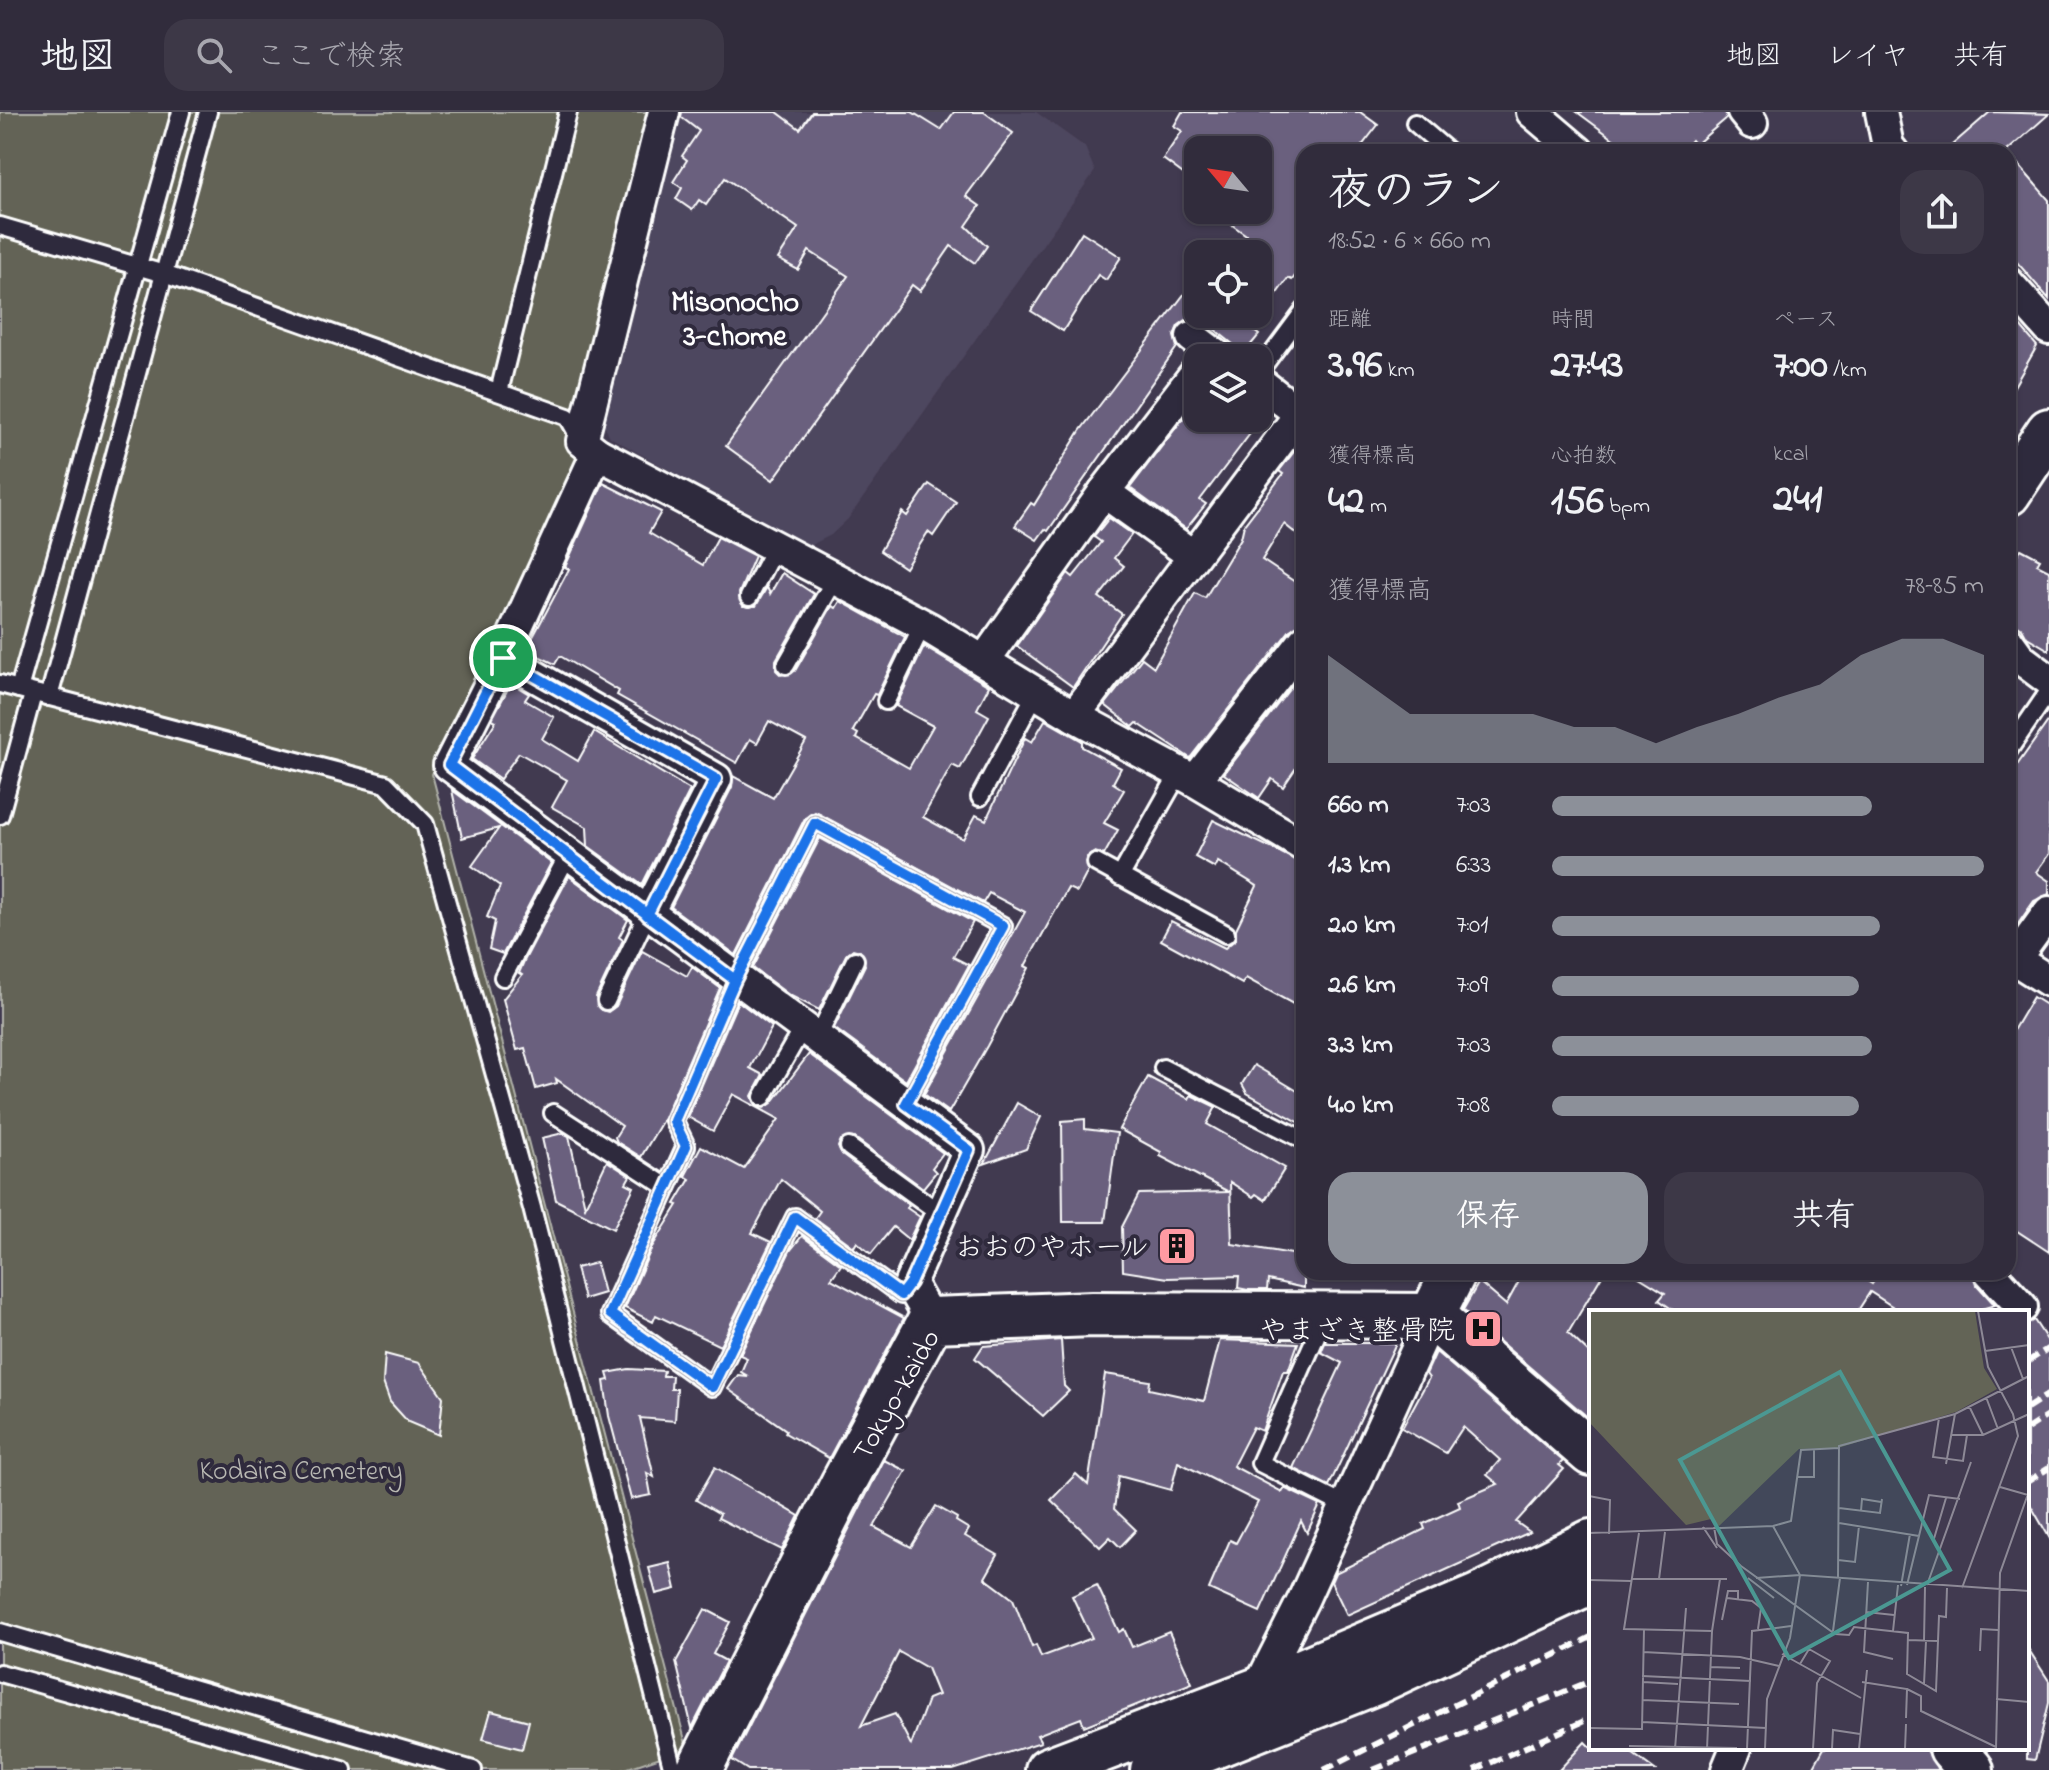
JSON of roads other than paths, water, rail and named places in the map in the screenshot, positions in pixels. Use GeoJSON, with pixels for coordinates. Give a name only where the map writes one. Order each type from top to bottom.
{"type":"FeatureCollection","features":[{"type":"Feature","properties":{"kind":"street"},"geometry":{"type":"LineString","coordinates":[[664,112],[589,447],[503,658],[449,765],[647,915],[969,1150],[910,1283],[931,1320]]}},
{"type":"Feature","properties":{"kind":"street"},"geometry":{"type":"LineString","coordinates":[[1532,112],[1570,144]]}},
{"type":"Feature","properties":{"kind":"street"},"geometry":{"type":"LineString","coordinates":[[1881,112],[1888,144]]}},
{"type":"Feature","properties":{"kind":"street"},"geometry":{"type":"LineString","coordinates":[[2016,292],[2049,329]]}},
{"type":"Feature","properties":{"kind":"street"},"geometry":{"type":"LineString","coordinates":[[984,661],[1184,385]]}},
{"type":"Feature","properties":{"kind":"street"},"geometry":{"type":"LineString","coordinates":[[1272,392],[1296,411]]}},
{"type":"Feature","properties":{"kind":"street"},"geometry":{"type":"LineString","coordinates":[[1074,716],[1296,419]]}},
{"type":"Feature","properties":{"kind":"street"},"geometry":{"type":"LineString","coordinates":[[2016,481],[2049,431]]}},
{"type":"Feature","properties":{"kind":"street"},"geometry":{"type":"LineString","coordinates":[[589,447],[774,549],[923,624],[1074,716],[1187,777],[1296,841]]}},
{"type":"Feature","properties":{"kind":"street"},"geometry":{"type":"LineString","coordinates":[[1104,492],[1192,555]]}},
{"type":"Feature","properties":{"kind":"street"},"geometry":{"type":"LineString","coordinates":[[1187,777],[1296,650]]}},
{"type":"Feature","properties":{"kind":"street"},"geometry":{"type":"LineString","coordinates":[[2016,652],[2049,680]]}},
{"type":"Feature","properties":{"kind":"street"},"geometry":{"type":"LineString","coordinates":[[503,658],[716,779],[647,915]]}},
{"type":"Feature","properties":{"kind":"street"},"geometry":{"type":"LineString","coordinates":[[2016,951],[2049,912]]}},
{"type":"Feature","properties":{"kind":"street"},"geometry":{"type":"LineString","coordinates":[[2016,960],[2049,981]]}},
{"type":"Feature","properties":{"kind":"street"},"geometry":{"type":"LineString","coordinates":[[1231,1741],[1258,1690],[1450,1280]]}},
{"type":"Feature","properties":{"kind":"street"},"geometry":{"type":"LineString","coordinates":[[1998,1280],[2026,1307]]}},
{"type":"Feature","properties":{"kind":"street","name":"Tokyo-kaido"},"geometry":{"type":"LineString","coordinates":[[699,1770],[843,1484],[931,1320],[1093,1314],[1432,1316]]}},
{"type":"Feature","properties":{"kind":"street"},"geometry":{"type":"LineString","coordinates":[[1432,1316],[1589,1451]]}},
{"type":"Feature","properties":{"kind":"street"},"geometry":{"type":"LineString","coordinates":[[1048,1770],[1258,1690],[1478,1597],[1589,1543]]}},
{"type":"Feature","properties":{"kind":"street"},"geometry":{"type":"LineString","coordinates":[[1153,1770],[1373,1683],[1589,1582]]}},
{"type":"Feature","properties":{"kind":"street"},"geometry":{"type":"LineString","coordinates":[[1727,1770],[1735,1750]]}},
{"type":"Feature","properties":{"kind":"street"},"geometry":{"type":"LineString","coordinates":[[1954,1750],[1971,1770]]}},
{"type":"Feature","properties":{"kind":"lane"},"geometry":{"type":"LineString","coordinates":[[34,693],[138,265],[181,112]]}},
{"type":"Feature","properties":{"kind":"lane"},"geometry":{"type":"LineString","coordinates":[[0,815],[34,693],[164,274],[208,112]]}},
{"type":"Feature","properties":{"kind":"lane"},"geometry":{"type":"LineString","coordinates":[[499,392],[568,112]]}},
{"type":"Feature","properties":{"kind":"lane"},"geometry":{"type":"LineString","coordinates":[[1415,123],[1426,144]]}},
{"type":"Feature","properties":{"kind":"lane"},"geometry":{"type":"LineString","coordinates":[[0,226],[138,265],[568,417],[589,447]]}},
{"type":"Feature","properties":{"kind":"lane"},"geometry":{"type":"LineString","coordinates":[[1272,354],[1296,322]]}},
{"type":"Feature","properties":{"kind":"lane"},"geometry":{"type":"LineString","coordinates":[[749,597],[774,549]]}},
{"type":"Feature","properties":{"kind":"lane"},"geometry":{"type":"LineString","coordinates":[[786,665],[835,579]]}},
{"type":"Feature","properties":{"kind":"lane"},"geometry":{"type":"LineString","coordinates":[[886,701],[923,624]]}},
{"type":"Feature","properties":{"kind":"lane"},"geometry":{"type":"LineString","coordinates":[[0,684],[386,784],[425,824],[532,1208],[673,1770]]}},
{"type":"Feature","properties":{"kind":"lane"},"geometry":{"type":"LineString","coordinates":[[2016,739],[2049,691]]}},
{"type":"Feature","properties":{"kind":"lane"},"geometry":{"type":"LineString","coordinates":[[980,797],[1036,693]]}},
{"type":"Feature","properties":{"kind":"lane"},"geometry":{"type":"LineString","coordinates":[[1120,877],[1187,777]]}},
{"type":"Feature","properties":{"kind":"lane"},"geometry":{"type":"LineString","coordinates":[[906,1104],[1003,926],[815,823],[735,980],[674,1121],[686,1146],[610,1314],[712,1387],[795,1217],[901,1295],[910,1283]]}},
{"type":"Feature","properties":{"kind":"lane"},"geometry":{"type":"LineString","coordinates":[[503,977],[568,855]]}},
{"type":"Feature","properties":{"kind":"lane"},"geometry":{"type":"LineString","coordinates":[[1096,863],[1226,934]]}},
{"type":"Feature","properties":{"kind":"lane"},"geometry":{"type":"LineString","coordinates":[[606,1001],[647,915]]}},
{"type":"Feature","properties":{"kind":"lane"},"geometry":{"type":"LineString","coordinates":[[763,1097],[809,1034],[855,960]]}},
{"type":"Feature","properties":{"kind":"lane"},"geometry":{"type":"LineString","coordinates":[[1163,1068],[1296,1136]]}},
{"type":"Feature","properties":{"kind":"lane"},"geometry":{"type":"LineString","coordinates":[[553,1113],[667,1187]]}},
{"type":"Feature","properties":{"kind":"lane"},"geometry":{"type":"LineString","coordinates":[[849,1147],[941,1214]]}},
{"type":"Feature","properties":{"kind":"lane"},"geometry":{"type":"LineString","coordinates":[[1325,1316],[1260,1463],[1345,1506]]}},
{"type":"Feature","properties":{"kind":"lane"},"geometry":{"type":"LineString","coordinates":[[0,1632],[473,1770]]}},
{"type":"Feature","properties":{"kind":"lane"},"geometry":{"type":"LineString","coordinates":[[0,1673],[343,1770]]}},
{"type":"Feature","properties":{"kind":"railway"},"geometry":{"type":"LineString","coordinates":[[2029,1361],[2049,1348]]}},
{"type":"Feature","properties":{"kind":"railway"},"geometry":{"type":"LineString","coordinates":[[2029,1407],[2049,1394]]}},
{"type":"Feature","properties":{"kind":"railway"},"geometry":{"type":"LineString","coordinates":[[2029,1428],[2049,1415]]}},
{"type":"Feature","properties":{"kind":"railway"},"geometry":{"type":"LineString","coordinates":[[2029,1481],[2049,1468]]}},
{"type":"Feature","properties":{"kind":"railway"},"geometry":{"type":"LineString","coordinates":[[1324,1770],[1589,1638]]}},
{"type":"Feature","properties":{"kind":"railway"},"geometry":{"type":"LineString","coordinates":[[1373,1770],[1589,1682]]}},
{"type":"Feature","properties":{"kind":"railway"},"geometry":{"type":"LineString","coordinates":[[1474,1770],[1589,1719]]}},
{"type":"Feature","properties":{"kind":"place","name":"おおのやホール"},"geometry":{"type":"Point","coordinates":[1177,1246]}},
{"type":"Feature","properties":{"kind":"place","name":"やまざき整骨院"},"geometry":{"type":"Point","coordinates":[1483,1329]}},
{"type":"Feature","properties":{"kind":"district","name":"Misonocho 3-chome"},"geometry":{"type":"Point","coordinates":[735,318]}},
{"type":"Feature","properties":{"kind":"park label","name":"Kodaira Cemetery"},"geometry":{"type":"Point","coordinates":[301,1469]}}]}
